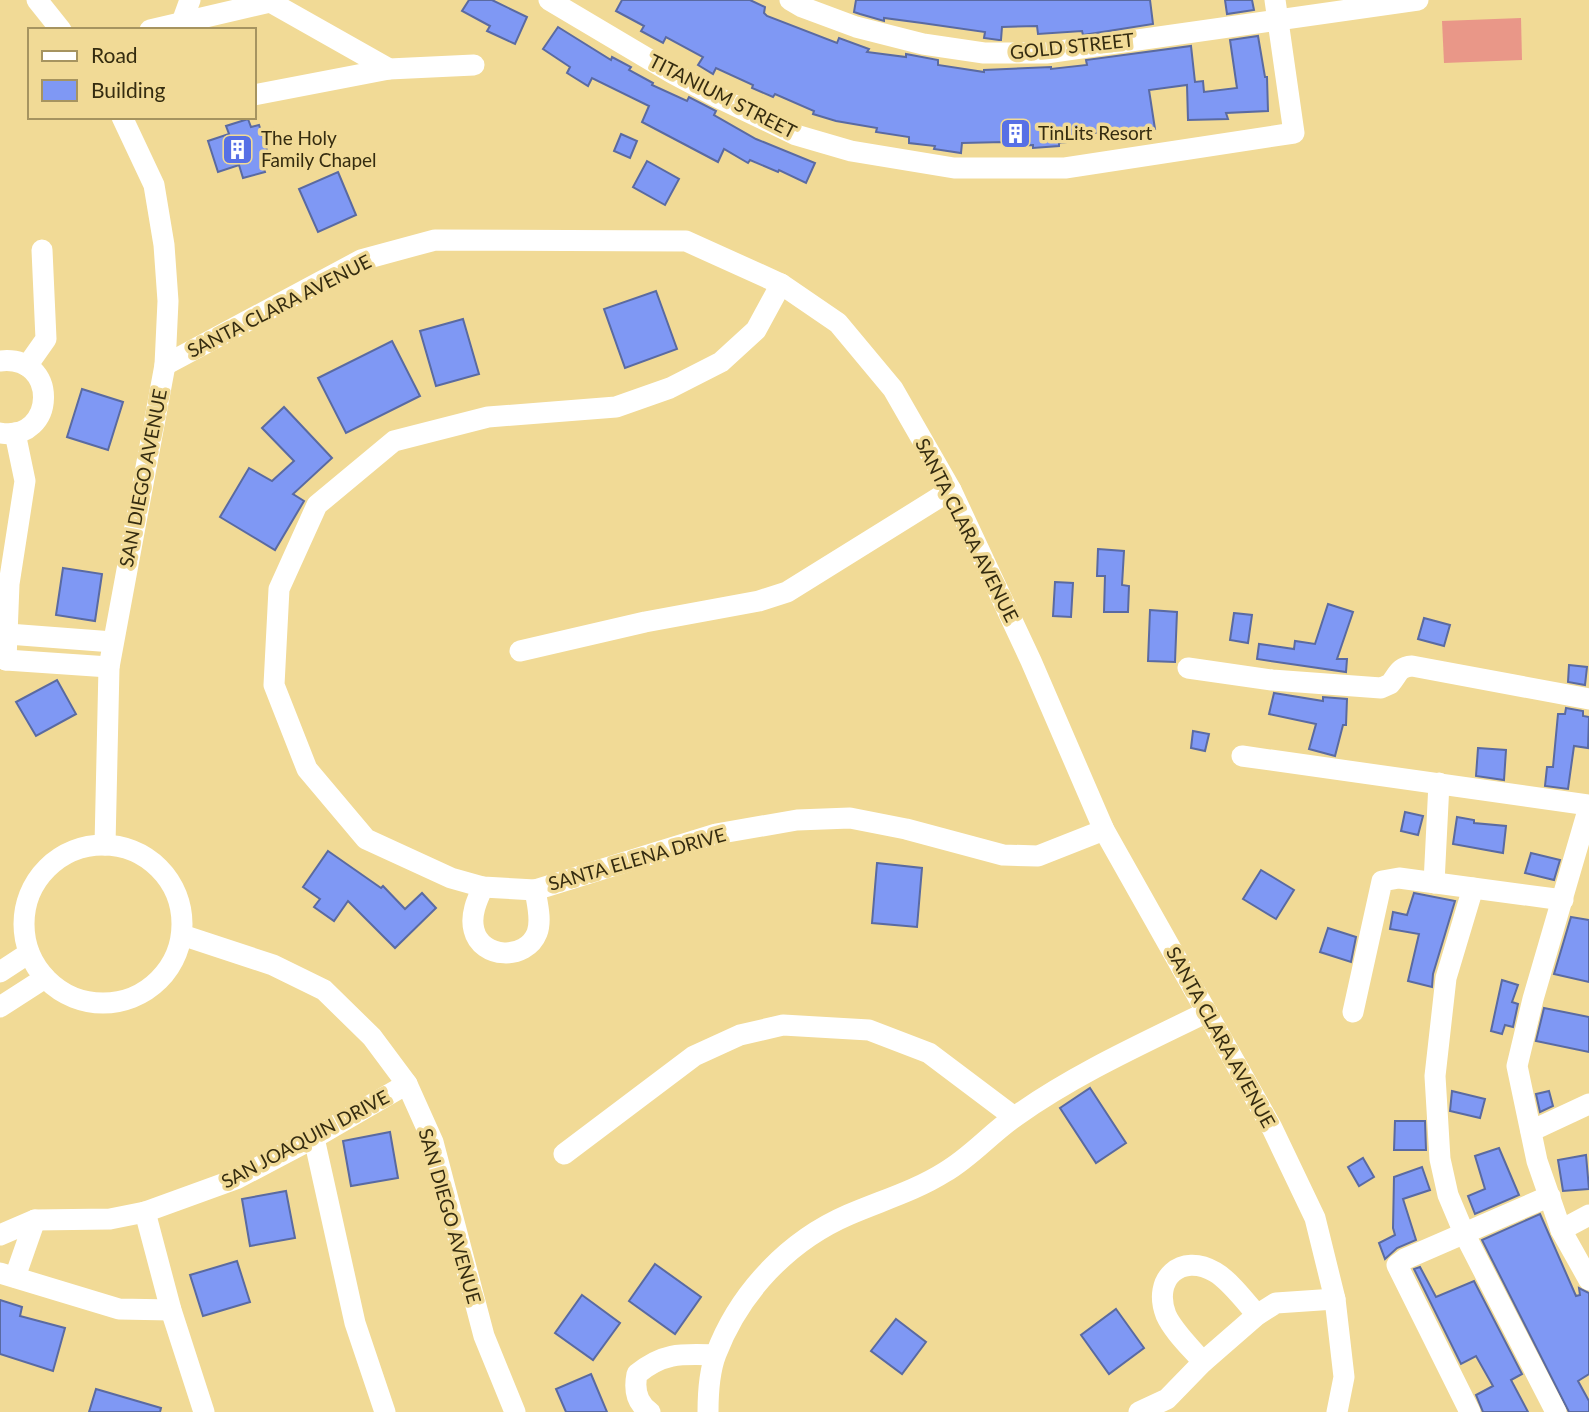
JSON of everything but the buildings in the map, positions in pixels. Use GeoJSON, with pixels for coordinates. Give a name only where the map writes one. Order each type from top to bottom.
{"type":"FeatureCollection","features":[{"type":"Feature","properties":{"kind":"street"},"geometry":{"type":"LineString","coordinates":[[37,0],[59,28]]}},
{"type":"Feature","properties":{"kind":"street"},"geometry":{"type":"LineString","coordinates":[[182,22],[190,0]]}},
{"type":"Feature","properties":{"kind":"street","name":"TITANIUM STREET"},"geometry":{"type":"LineString","coordinates":[[549,0],[672,73],[796,135],[851,151],[954,168],[1065,168],[1294,133],[1276,9]]}},
{"type":"Feature","properties":{"kind":"street","name":"GOLD STREET"},"geometry":{"type":"LineString","coordinates":[[790,0],[856,27],[923,44],[984,54],[1045,52],[1276,9],[1418,0]]}},
{"type":"Feature","properties":{"kind":"street"},"geometry":{"type":"LineString","coordinates":[[158,28],[268,1],[389,69]]}},
{"type":"Feature","properties":{"kind":"street"},"geometry":{"type":"LineString","coordinates":[[256,95],[389,69],[474,65]]}},
{"type":"Feature","properties":{"kind":"street","name":"SAN DIEGO AVENUE"},"geometry":{"type":"LineString","coordinates":[[105,845],[109,667],[165,365],[168,301],[164,246],[154,186],[130,119]]}},
{"type":"Feature","properties":{"kind":"street","name":"SANTA CLARA AVENUE"},"geometry":{"type":"LineString","coordinates":[[165,365],[361,260],[435,240],[686,241],[780,284],[838,323],[893,389],[951,490],[1031,661],[1104,830],[1272,1128],[1315,1218],[1335,1298],[1344,1377],[1337,1412]]}},
{"type":"Feature","properties":{"kind":"street"},"geometry":{"type":"LineString","coordinates":[[27,366],[46,339],[41,250]]}},
{"type":"Feature","properties":{"kind":"street","name":"SANTA ELENA DRIVE"},"geometry":{"type":"LineString","coordinates":[[780,284],[756,330],[721,362],[670,388],[616,407],[488,417],[394,441],[317,505],[279,589],[274,685],[307,769],[366,839],[451,878],[483,887],[535,890],[716,834],[797,820],[850,818],[906,829],[1003,855],[1038,856],[1104,830]]}},
{"type":"Feature","properties":{"kind":"street"},"geometry":{"type":"LineString","coordinates":[[0,361],[15,361],[27,366],[43,385],[44,397],[42,410],[36,420],[27,429],[8,433],[25,481],[9,584],[8,634],[3,662],[109,667]]}},
{"type":"Feature","properties":{"kind":"street"},"geometry":{"type":"LineString","coordinates":[[520,651],[645,622],[759,601],[787,592],[951,490]]}},
{"type":"Feature","properties":{"kind":"street"},"geometry":{"type":"LineString","coordinates":[[8,634],[113,642]]}},
{"type":"Feature","properties":{"kind":"street"},"geometry":{"type":"LineString","coordinates":[[1188,668],[1272,680],[1381,688],[1390,684],[1404,666],[1412,666],[1589,699]]}},
{"type":"Feature","properties":{"kind":"street"},"geometry":{"type":"LineString","coordinates":[[1242,756],[1589,806],[1517,1066],[1537,1161],[1561,1230],[1589,1280]]}},
{"type":"Feature","properties":{"kind":"street"},"geometry":{"type":"LineString","coordinates":[[1434,883],[1439,783]]}},
{"type":"Feature","properties":{"kind":"street"},"geometry":{"type":"LineString","coordinates":[[105,845],[131,850],[154,864],[171,884],[180,908],[182,935],[174,959],[160,980],[139,995],[115,1003],[89,1003],[65,994],[45,978],[29,953],[24,927],[27,902],[38,878],[56,860],[80,848],[105,845]]}},
{"type":"Feature","properties":{"kind":"street"},"geometry":{"type":"LineString","coordinates":[[1353,1012],[1382,881],[1399,878],[1563,900]]}},
{"type":"Feature","properties":{"kind":"street"},"geometry":{"type":"LineString","coordinates":[[483,887],[476,903],[473,928],[477,938],[497,953],[516,952],[533,940],[540,920],[535,890]]}},
{"type":"Feature","properties":{"kind":"street"},"geometry":{"type":"LineString","coordinates":[[1473,888],[1447,978],[1435,1076],[1440,1158],[1448,1195],[1464,1233],[1556,1412]]}},
{"type":"Feature","properties":{"kind":"street","name":"SAN DIEGO AVENUE"},"geometry":{"type":"LineString","coordinates":[[182,935],[273,965],[324,990],[372,1037],[407,1084],[433,1142],[484,1336],[515,1412]]}},
{"type":"Feature","properties":{"kind":"street"},"geometry":{"type":"LineString","coordinates":[[0,972],[29,953]]}},
{"type":"Feature","properties":{"kind":"street"},"geometry":{"type":"LineString","coordinates":[[0,1007],[45,978]]}},
{"type":"Feature","properties":{"kind":"street"},"geometry":{"type":"LineString","coordinates":[[708,1412],[715,1355],[742,1304],[764,1275],[801,1240],[845,1216],[920,1186],[947,1172],[1014,1117],[1068,1081],[1207,1012]]}},
{"type":"Feature","properties":{"kind":"street"},"geometry":{"type":"LineString","coordinates":[[564,1154],[694,1056],[740,1035],[783,1025],[869,1030],[929,1054],[1014,1117]]}},
{"type":"Feature","properties":{"kind":"street","name":"SAN JOAQUIN DRIVE"},"geometry":{"type":"LineString","coordinates":[[0,1235],[35,1220],[110,1219],[145,1212],[236,1179],[407,1084]]}},
{"type":"Feature","properties":{"kind":"street"},"geometry":{"type":"LineString","coordinates":[[1531,1131],[1589,1104]]}},
{"type":"Feature","properties":{"kind":"street"},"geometry":{"type":"LineString","coordinates":[[314,1138],[355,1323],[385,1412]]}},
{"type":"Feature","properties":{"kind":"street"},"geometry":{"type":"LineString","coordinates":[[1470,1412],[1397,1265],[1405,1259],[1550,1196]]}},
{"type":"Feature","properties":{"kind":"street"},"geometry":{"type":"LineString","coordinates":[[145,1212],[171,1310],[204,1412]]}},
{"type":"Feature","properties":{"kind":"street"},"geometry":{"type":"LineString","coordinates":[[1561,1230],[1589,1215]]}},
{"type":"Feature","properties":{"kind":"street"},"geometry":{"type":"LineString","coordinates":[[35,1220],[8,1275],[119,1309],[171,1310]]}},
{"type":"Feature","properties":{"kind":"street"},"geometry":{"type":"LineString","coordinates":[[1203,1362],[1167,1317],[1162,1300],[1167,1277],[1179,1266],[1197,1264],[1217,1272],[1257,1315]]}},
{"type":"Feature","properties":{"kind":"street"},"geometry":{"type":"LineString","coordinates":[[1139,1412],[1167,1399],[1203,1362],[1257,1315],[1276,1303],[1335,1298]]}},
{"type":"Feature","properties":{"kind":"street"},"geometry":{"type":"LineString","coordinates":[[650,1412],[643,1407],[634,1388],[637,1374],[652,1362],[676,1354],[715,1355]]}},
{"type":"Feature","properties":{"kind":"shaded area"},"geometry":{"type":"Polygon","coordinates":[[[1521,18],[1522,60],[1444,63],[1442,21],[1521,18]]]}},
{"type":"Feature","properties":{"kind":"place","name":"TinLits Resort"},"geometry":{"type":"Point","coordinates":[1015,133]}},
{"type":"Feature","properties":{"kind":"place","name":"The Holy Family Chapel"},"geometry":{"type":"Point","coordinates":[238,149]}}]}
